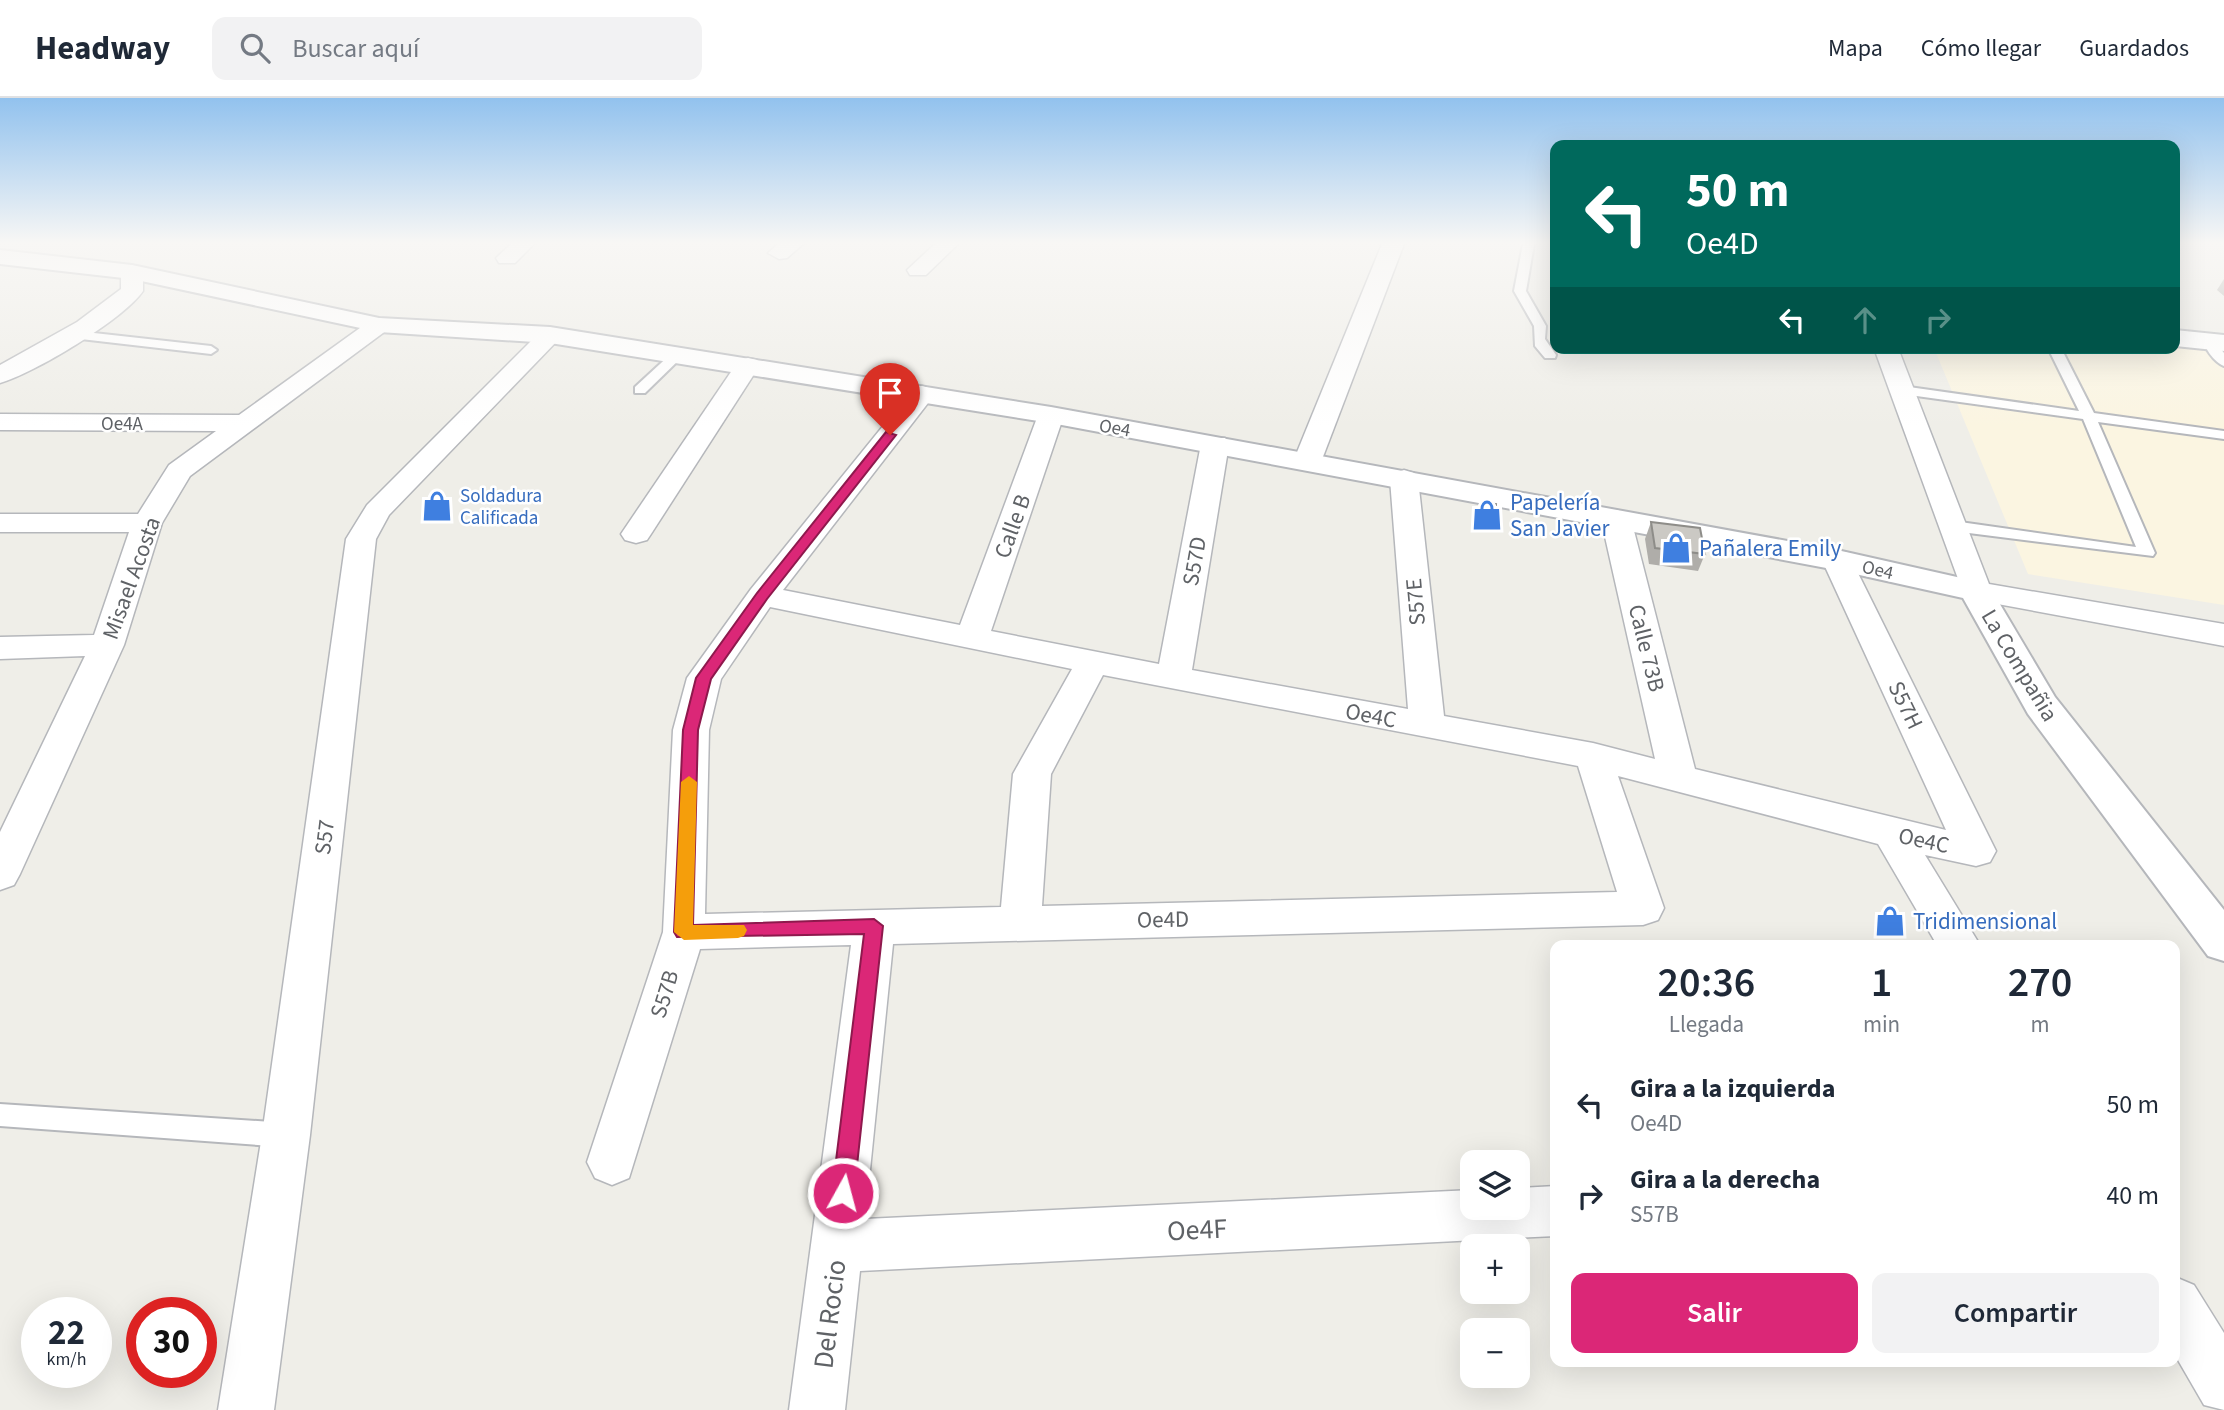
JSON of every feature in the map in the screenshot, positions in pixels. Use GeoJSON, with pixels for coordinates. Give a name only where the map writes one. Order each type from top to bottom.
{"type":"FeatureCollection","features":[{"type":"Feature","properties":{"kind":"street"},"geometry":{"type":"LineString","coordinates":[[0,375],[76,335],[117,305]]}},
{"type":"Feature","properties":{"kind":"street","name":"Oe4"},"geometry":{"type":"LineString","coordinates":[[287,305],[379,325],[550,335],[1051,415],[1837,560],[1976,591],[2212,633]]}},
{"type":"Feature","properties":{"kind":"street"},"geometry":{"type":"LineString","coordinates":[[1307,462],[1369,305]]}},
{"type":"Feature","properties":{"kind":"street","name":"Misael Acosta"},"geometry":{"type":"LineString","coordinates":[[0,874],[14,809],[107,645],[147,523],[179,471],[379,325]]}},
{"type":"Feature","properties":{"kind":"street","name":"S57"},"geometry":{"type":"LineString","coordinates":[[246,1410],[286,1135],[361,539],[377,511],[550,335]]}},
{"type":"Feature","properties":{"kind":"street"},"geometry":{"type":"LineString","coordinates":[[2180,338],[2216,342]]}},
{"type":"Feature","properties":{"kind":"street","name":"La Compañia"},"geometry":{"type":"LineString","coordinates":[[1888,354],[1976,591],[2041,705],[2224,943]]}},
{"type":"Feature","properties":{"kind":"street"},"geometry":{"type":"LineString","coordinates":[[636,534],[748,365]]}},
{"type":"Feature","properties":{"kind":"street","name":"S57B"},"geometry":{"type":"LineString","coordinates":[[612,1162],[684,932],[691,730],[704,678],[762,596],[922,394]]}},
{"type":"Feature","properties":{"kind":"street","name":"Calle B"},"geometry":{"type":"LineString","coordinates":[[972,637],[1051,415]]}},
{"type":"Feature","properties":{"kind":"street","name":"Oe4A"},"geometry":{"type":"LineString","coordinates":[[0,422],[244,423]]}},
{"type":"Feature","properties":{"kind":"street","name":"S57D"},"geometry":{"type":"LineString","coordinates":[[1173,678],[1215,444]]}},
{"type":"Feature","properties":{"kind":"street","name":"S57E"},"geometry":{"type":"LineString","coordinates":[[1404,479],[1427,726]]}},
{"type":"Feature","properties":{"kind":"street","name":"Calle 73B"},"geometry":{"type":"LineString","coordinates":[[1616,519],[1678,776]]}},
{"type":"Feature","properties":{"kind":"street"},"geometry":{"type":"LineString","coordinates":[[0,523],[147,523]]}},
{"type":"Feature","properties":{"kind":"street","name":"S57H"},"geometry":{"type":"LineString","coordinates":[[1837,560],[1976,851]]}},
{"type":"Feature","properties":{"kind":"street","name":"Oe4C"},"geometry":{"type":"LineString","coordinates":[[762,596],[1173,678],[1592,756],[1891,833],[1976,851]]}},
{"type":"Feature","properties":{"kind":"street"},"geometry":{"type":"LineString","coordinates":[[2212,633],[2224,655]]}},
{"type":"Feature","properties":{"kind":"street"},"geometry":{"type":"LineString","coordinates":[[0,648],[107,645]]}},
{"type":"Feature","properties":{"kind":"street"},"geometry":{"type":"LineString","coordinates":[[1020,922],[1032,774],[1093,662]]}},
{"type":"Feature","properties":{"kind":"street","name":"Oe4D"},"geometry":{"type":"LineString","coordinates":[[684,932],[1643,908],[1592,756]]}},
{"type":"Feature","properties":{"kind":"street"},"geometry":{"type":"LineString","coordinates":[[1891,833],[1956,940]]}},
{"type":"Feature","properties":{"kind":"street","name":"Del Rocio"},"geometry":{"type":"LineString","coordinates":[[817,1410],[874,926]]}},
{"type":"Feature","properties":{"kind":"street","name":"Oe4F"},"geometry":{"type":"LineString","coordinates":[[837,1246],[1550,1211]]}},
{"type":"Feature","properties":{"kind":"street"},"geometry":{"type":"LineString","coordinates":[[2180,1312],[2224,1385]]}},
{"type":"Feature","properties":{"kind":"lane"},"geometry":{"type":"LineString","coordinates":[[1528,305],[1540,326],[1537,337],[1539,346],[1550,355]]}},
{"type":"Feature","properties":{"kind":"lane"},"geometry":{"type":"LineString","coordinates":[[76,335],[211,350]]}},
{"type":"Feature","properties":{"kind":"lane"},"geometry":{"type":"LineString","coordinates":[[2216,342],[2224,362]]}},
{"type":"Feature","properties":{"kind":"lane"},"geometry":{"type":"LineString","coordinates":[[1953,526],[2147,553],[2091,419],[2057,354]]}},
{"type":"Feature","properties":{"kind":"lane"},"geometry":{"type":"LineString","coordinates":[[640,390],[678,355]]}},
{"type":"Feature","properties":{"kind":"lane"},"geometry":{"type":"LineString","coordinates":[[1902,390],[2091,419],[2224,435]]}},
{"type":"Feature","properties":{"kind":"lane"},"geometry":{"type":"LineString","coordinates":[[0,1115],[286,1135]]}},
{"type":"Feature","properties":{"kind":"shaded area"},"geometry":{"type":"Polygon","coordinates":[[[2180,347],[2224,351],[2224,605],[2028,574],[1936,354],[2180,354],[2180,347]]]}},
{"type":"Feature","properties":{"kind":"building"},"geometry":{"type":"Polygon","coordinates":[[[1482,502],[1496,504],[1495,513],[1481,511],[1482,502]]]}},
{"type":"Feature","properties":{"kind":"building"},"geometry":{"type":"Polygon","coordinates":[[[1651,522],[1700,528],[1705,554],[1655,548],[1651,522]]]}},
{"type":"Feature","properties":{"kind":"slow traffic"},"geometry":{"type":"LineString","coordinates":[[689,782],[684,932],[738,930]]}},
{"type":"Feature","properties":{"kind":"place","name":"Soldadura Calificada"},"geometry":{"type":"Point","coordinates":[437,506]}},
{"type":"Feature","properties":{"kind":"place","name":"Papelería San Javier"},"geometry":{"type":"Point","coordinates":[1487,515]}},
{"type":"Feature","properties":{"kind":"place","name":"Pañalera Emily"},"geometry":{"type":"Point","coordinates":[1676,548]}},
{"type":"Feature","properties":{"kind":"place","name":"Tridimensional"},"geometry":{"type":"Point","coordinates":[1890,921]}},
{"type":"Feature","properties":{"kind":"route"},"geometry":{"type":"LineString","coordinates":[[843,1193],[874,926],[684,932],[691,730],[704,678],[762,596],[890,435]]}}]}
